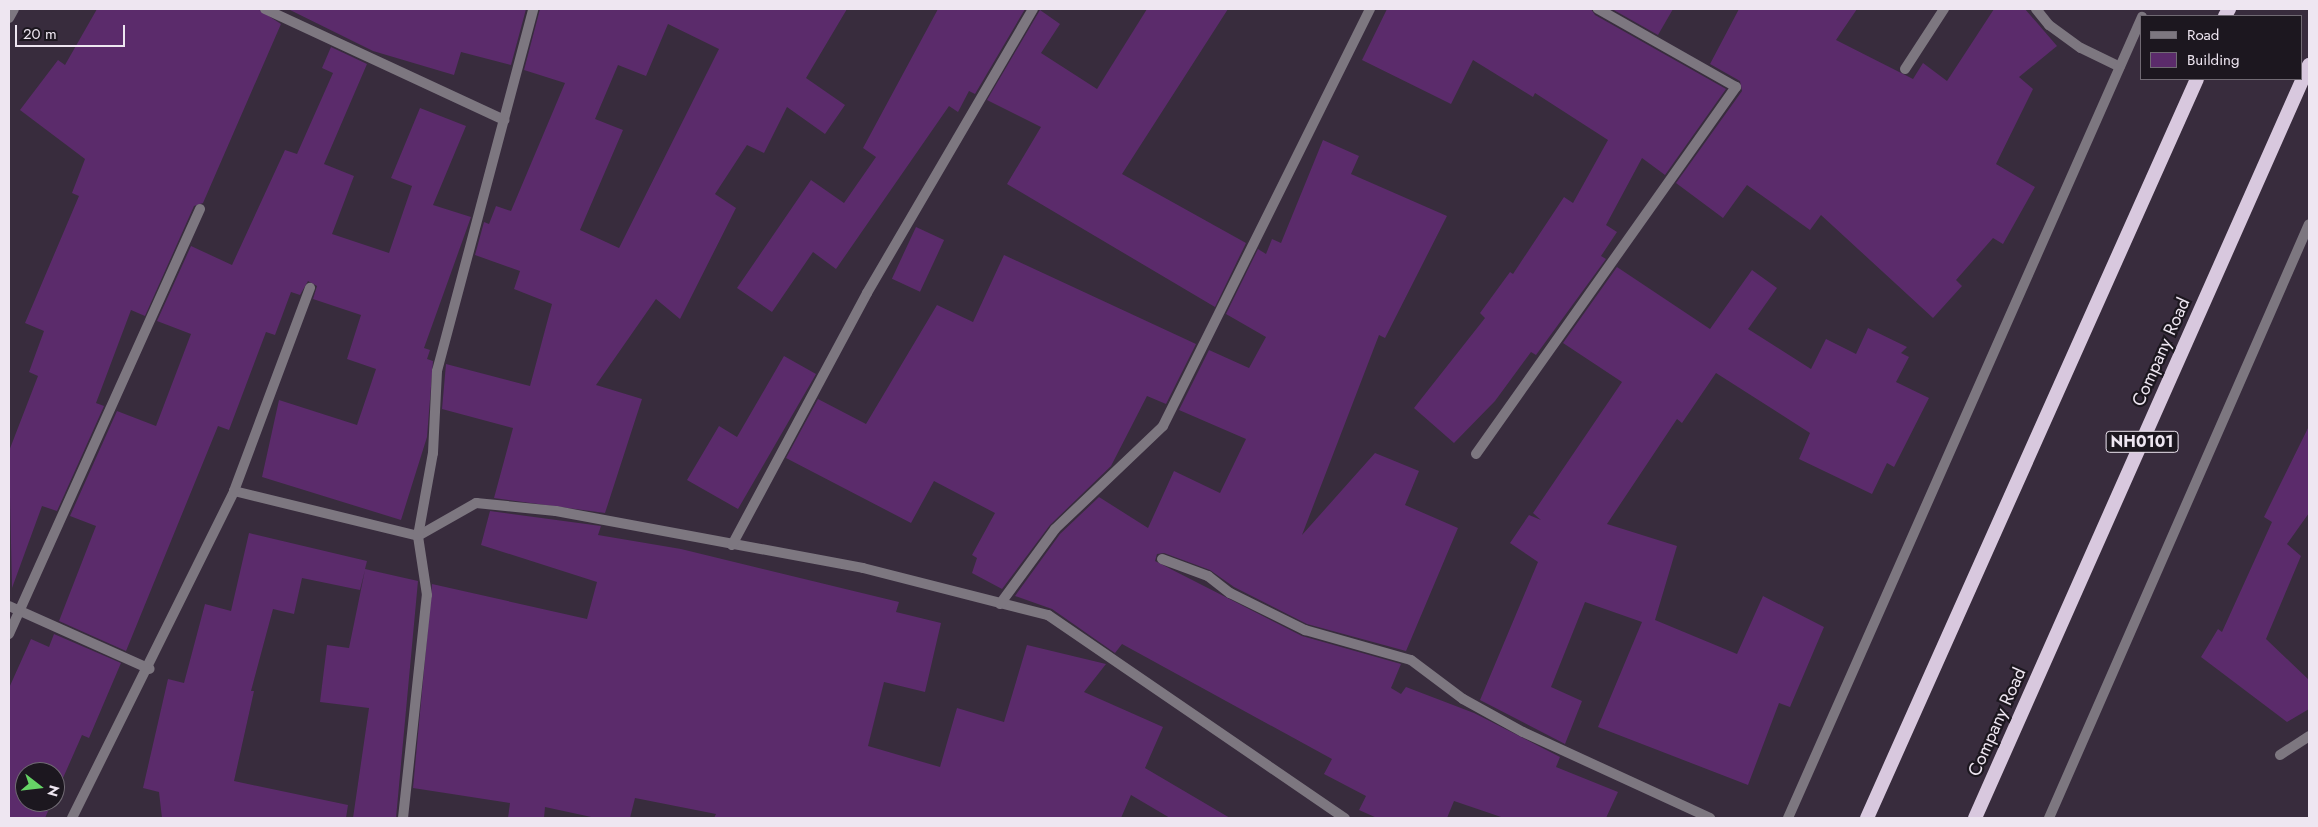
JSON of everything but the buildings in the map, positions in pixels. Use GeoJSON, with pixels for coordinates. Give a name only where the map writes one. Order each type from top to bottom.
{"type":"FeatureCollection","features":[{"type":"Feature","properties":{"kind":"highway","name":"Company Road"},"geometry":{"type":"LineString","coordinates":[[2303,79],[2309,65]]}},
{"type":"Feature","properties":{"kind":"highway"},"geometry":{"type":"LineString","coordinates":[[1867,818],[2197,80]]}},
{"type":"Feature","properties":{"kind":"highway","name":"Company Road"},"geometry":{"type":"LineString","coordinates":[[1975,818],[2302,80]]}},
{"type":"Feature","properties":{"kind":"street"},"geometry":{"type":"LineString","coordinates":[[9,18],[14,9]]}},
{"type":"Feature","properties":{"kind":"street"},"geometry":{"type":"LineString","coordinates":[[265,9],[504,120]]}},
{"type":"Feature","properties":{"kind":"street"},"geometry":{"type":"LineString","coordinates":[[402,818],[427,595],[418,536],[434,454],[437,371],[533,9]]}},
{"type":"Feature","properties":{"kind":"street"},"geometry":{"type":"LineString","coordinates":[[732,545],[867,293],[1033,9]]}},
{"type":"Feature","properties":{"kind":"street"},"geometry":{"type":"LineString","coordinates":[[1000,604],[1056,530],[1163,426],[1370,9]]}},
{"type":"Feature","properties":{"kind":"street"},"geometry":{"type":"LineString","coordinates":[[1476,454],[1736,87],[1598,9]]}},
{"type":"Feature","properties":{"kind":"street"},"geometry":{"type":"LineString","coordinates":[[1905,70],[1944,9]]}},
{"type":"Feature","properties":{"kind":"street"},"geometry":{"type":"LineString","coordinates":[[2036,9],[2049,25],[2081,48],[2120,67]]}},
{"type":"Feature","properties":{"kind":"street"},"geometry":{"type":"LineString","coordinates":[[1788,818],[2140,22]]}},
{"type":"Feature","properties":{"kind":"street"},"geometry":{"type":"LineString","coordinates":[[9,634],[200,209]]}},
{"type":"Feature","properties":{"kind":"street"},"geometry":{"type":"LineString","coordinates":[[2049,818],[2309,224]]}},
{"type":"Feature","properties":{"kind":"street"},"geometry":{"type":"LineString","coordinates":[[72,818],[150,669],[234,491],[310,288]]}},
{"type":"Feature","properties":{"kind":"street"},"geometry":{"type":"LineString","coordinates":[[234,491],[418,536],[476,503],[556,511],[863,568],[1048,616],[1345,818]]}},
{"type":"Feature","properties":{"kind":"street"},"geometry":{"type":"LineString","coordinates":[[1162,559],[1208,576],[1305,630],[1411,660],[1463,699],[1523,732],[1710,818]]}},
{"type":"Feature","properties":{"kind":"street"},"geometry":{"type":"LineString","coordinates":[[9,606],[150,669]]}},
{"type":"Feature","properties":{"kind":"street"},"geometry":{"type":"LineString","coordinates":[[2280,754],[2309,736]]}}]}
